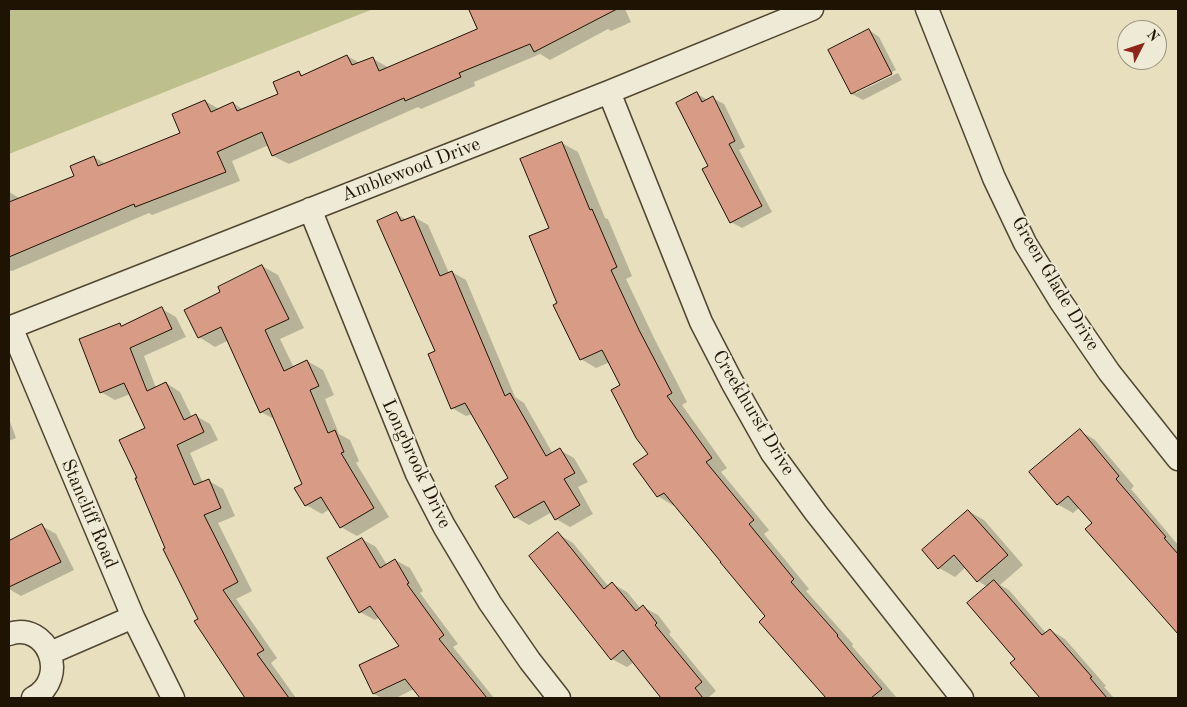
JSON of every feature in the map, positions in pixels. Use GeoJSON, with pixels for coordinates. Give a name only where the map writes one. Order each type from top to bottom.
{"type":"FeatureCollection","features":[{"type":"Feature","properties":{"kind":"street","name":"Amblewood Drive"},"geometry":{"type":"LineString","coordinates":[[10,328],[609,92],[812,9]]}},
{"type":"Feature","properties":{"kind":"street","name":"Green Glade Drive"},"geometry":{"type":"LineString","coordinates":[[927,9],[994,178],[1025,243],[1061,302],[1109,372],[1178,460]]}},
{"type":"Feature","properties":{"kind":"street","name":"Creekhurst Drive"},"geometry":{"type":"LineString","coordinates":[[609,92],[701,322],[732,382],[772,452],[816,513],[962,698]]}},
{"type":"Feature","properties":{"kind":"street","name":"Longbrook Drive"},"geometry":{"type":"LineString","coordinates":[[310,210],[417,474],[444,526],[490,603],[530,661],[560,698]]}},
{"type":"Feature","properties":{"kind":"street","name":"Stancliff Road"},"geometry":{"type":"LineString","coordinates":[[10,328],[133,618],[173,698]]}},
{"type":"Feature","properties":{"kind":"street"},"geometry":{"type":"LineString","coordinates":[[50,653],[133,618]]}},
{"type":"Feature","properties":{"kind":"street"},"geometry":{"type":"LineString","coordinates":[[9,634],[24,633],[35,636],[50,653],[53,664],[52,676],[48,686],[33,698]]}},
{"type":"Feature","properties":{"kind":"green space"},"geometry":{"type":"Polygon","coordinates":[[[9,9],[373,9],[9,154],[9,9]]]}},
{"type":"Feature","properties":{"kind":"building"},"geometry":{"type":"Polygon","coordinates":[[[469,9],[617,9],[534,52],[530,44],[459,73],[461,77],[405,101],[404,98],[272,156],[262,132],[217,152],[226,172],[135,207],[134,204],[9,257],[9,202],[74,176],[70,166],[94,156],[98,166],[180,133],[172,114],[205,100],[211,112],[233,102],[237,111],[278,94],[273,82],[299,71],[301,76],[347,55],[352,65],[373,57],[379,71],[477,29],[469,9]]]}},
{"type":"Feature","properties":{"kind":"building"},"geometry":{"type":"Polygon","coordinates":[[[869,29],[892,74],[851,94],[828,50],[869,29]]]}},
{"type":"Feature","properties":{"kind":"building"},"geometry":{"type":"Polygon","coordinates":[[[697,92],[702,102],[713,96],[735,141],[729,144],[762,206],[730,223],[702,169],[708,166],[676,103],[697,92]]]}},
{"type":"Feature","properties":{"kind":"building"},"geometry":{"type":"Polygon","coordinates":[[[562,142],[590,210],[592,209],[617,267],[611,270],[639,330],[672,393],[667,396],[712,458],[706,462],[754,520],[749,524],[794,579],[791,582],[882,689],[871,698],[826,698],[759,622],[765,616],[721,562],[664,493],[657,497],[633,464],[648,454],[636,438],[611,390],[620,385],[602,350],[580,360],[553,305],[557,303],[529,236],[549,228],[520,159],[562,142]]]}},
{"type":"Feature","properties":{"kind":"building"},"geometry":{"type":"Polygon","coordinates":[[[397,212],[401,221],[414,216],[440,276],[452,271],[505,396],[510,393],[546,456],[560,448],[575,473],[564,479],[580,505],[555,520],[544,501],[514,518],[495,486],[508,478],[465,403],[451,409],[428,354],[435,351],[377,221],[397,212]]]}},
{"type":"Feature","properties":{"kind":"building"},"geometry":{"type":"Polygon","coordinates":[[[262,265],[289,319],[265,330],[284,371],[307,360],[319,386],[310,390],[328,433],[335,430],[344,452],[341,453],[374,508],[340,528],[321,497],[305,506],[294,488],[302,484],[269,408],[260,413],[221,327],[198,338],[184,310],[220,292],[218,287],[262,265]]]}},
{"type":"Feature","properties":{"kind":"building"},"geometry":{"type":"Polygon","coordinates":[[[162,307],[172,329],[130,348],[147,391],[166,382],[184,420],[196,414],[204,432],[177,445],[194,485],[209,479],[221,508],[204,515],[238,582],[223,590],[264,650],[257,654],[289,698],[245,698],[194,621],[198,619],[163,549],[165,548],[135,478],[137,478],[119,440],[145,428],[124,383],[100,393],[79,339],[120,323],[121,326],[162,307]]]}},
{"type":"Feature","properties":{"kind":"building"},"geometry":{"type":"Polygon","coordinates":[[[1080,429],[1119,476],[1116,479],[1166,537],[1164,538],[1178,554],[1178,634],[1085,529],[1092,523],[1068,496],[1057,505],[1029,472],[1080,429]]]}},
{"type":"Feature","properties":{"kind":"building"},"geometry":{"type":"Polygon","coordinates":[[[968,510],[1008,555],[977,582],[954,555],[938,569],[922,550],[968,510]]]}},
{"type":"Feature","properties":{"kind":"building"},"geometry":{"type":"Polygon","coordinates":[[[42,524],[61,562],[9,587],[9,541],[42,524]]]}},
{"type":"Feature","properties":{"kind":"building"},"geometry":{"type":"Polygon","coordinates":[[[558,532],[604,589],[612,582],[636,611],[643,605],[657,623],[655,625],[702,682],[695,688],[703,698],[661,698],[623,650],[611,660],[529,556],[558,532]]]}},
{"type":"Feature","properties":{"kind":"building"},"geometry":{"type":"Polygon","coordinates":[[[362,538],[380,568],[395,559],[409,583],[407,584],[444,635],[439,639],[487,698],[420,698],[405,679],[373,694],[359,665],[399,646],[370,606],[359,613],[327,558],[362,538]]]}},
{"type":"Feature","properties":{"kind":"building"},"geometry":{"type":"Polygon","coordinates":[[[994,580],[1042,635],[1050,629],[1092,677],[1090,678],[1107,698],[1040,698],[1010,663],[1015,659],[967,603],[994,580]]]}}]}
